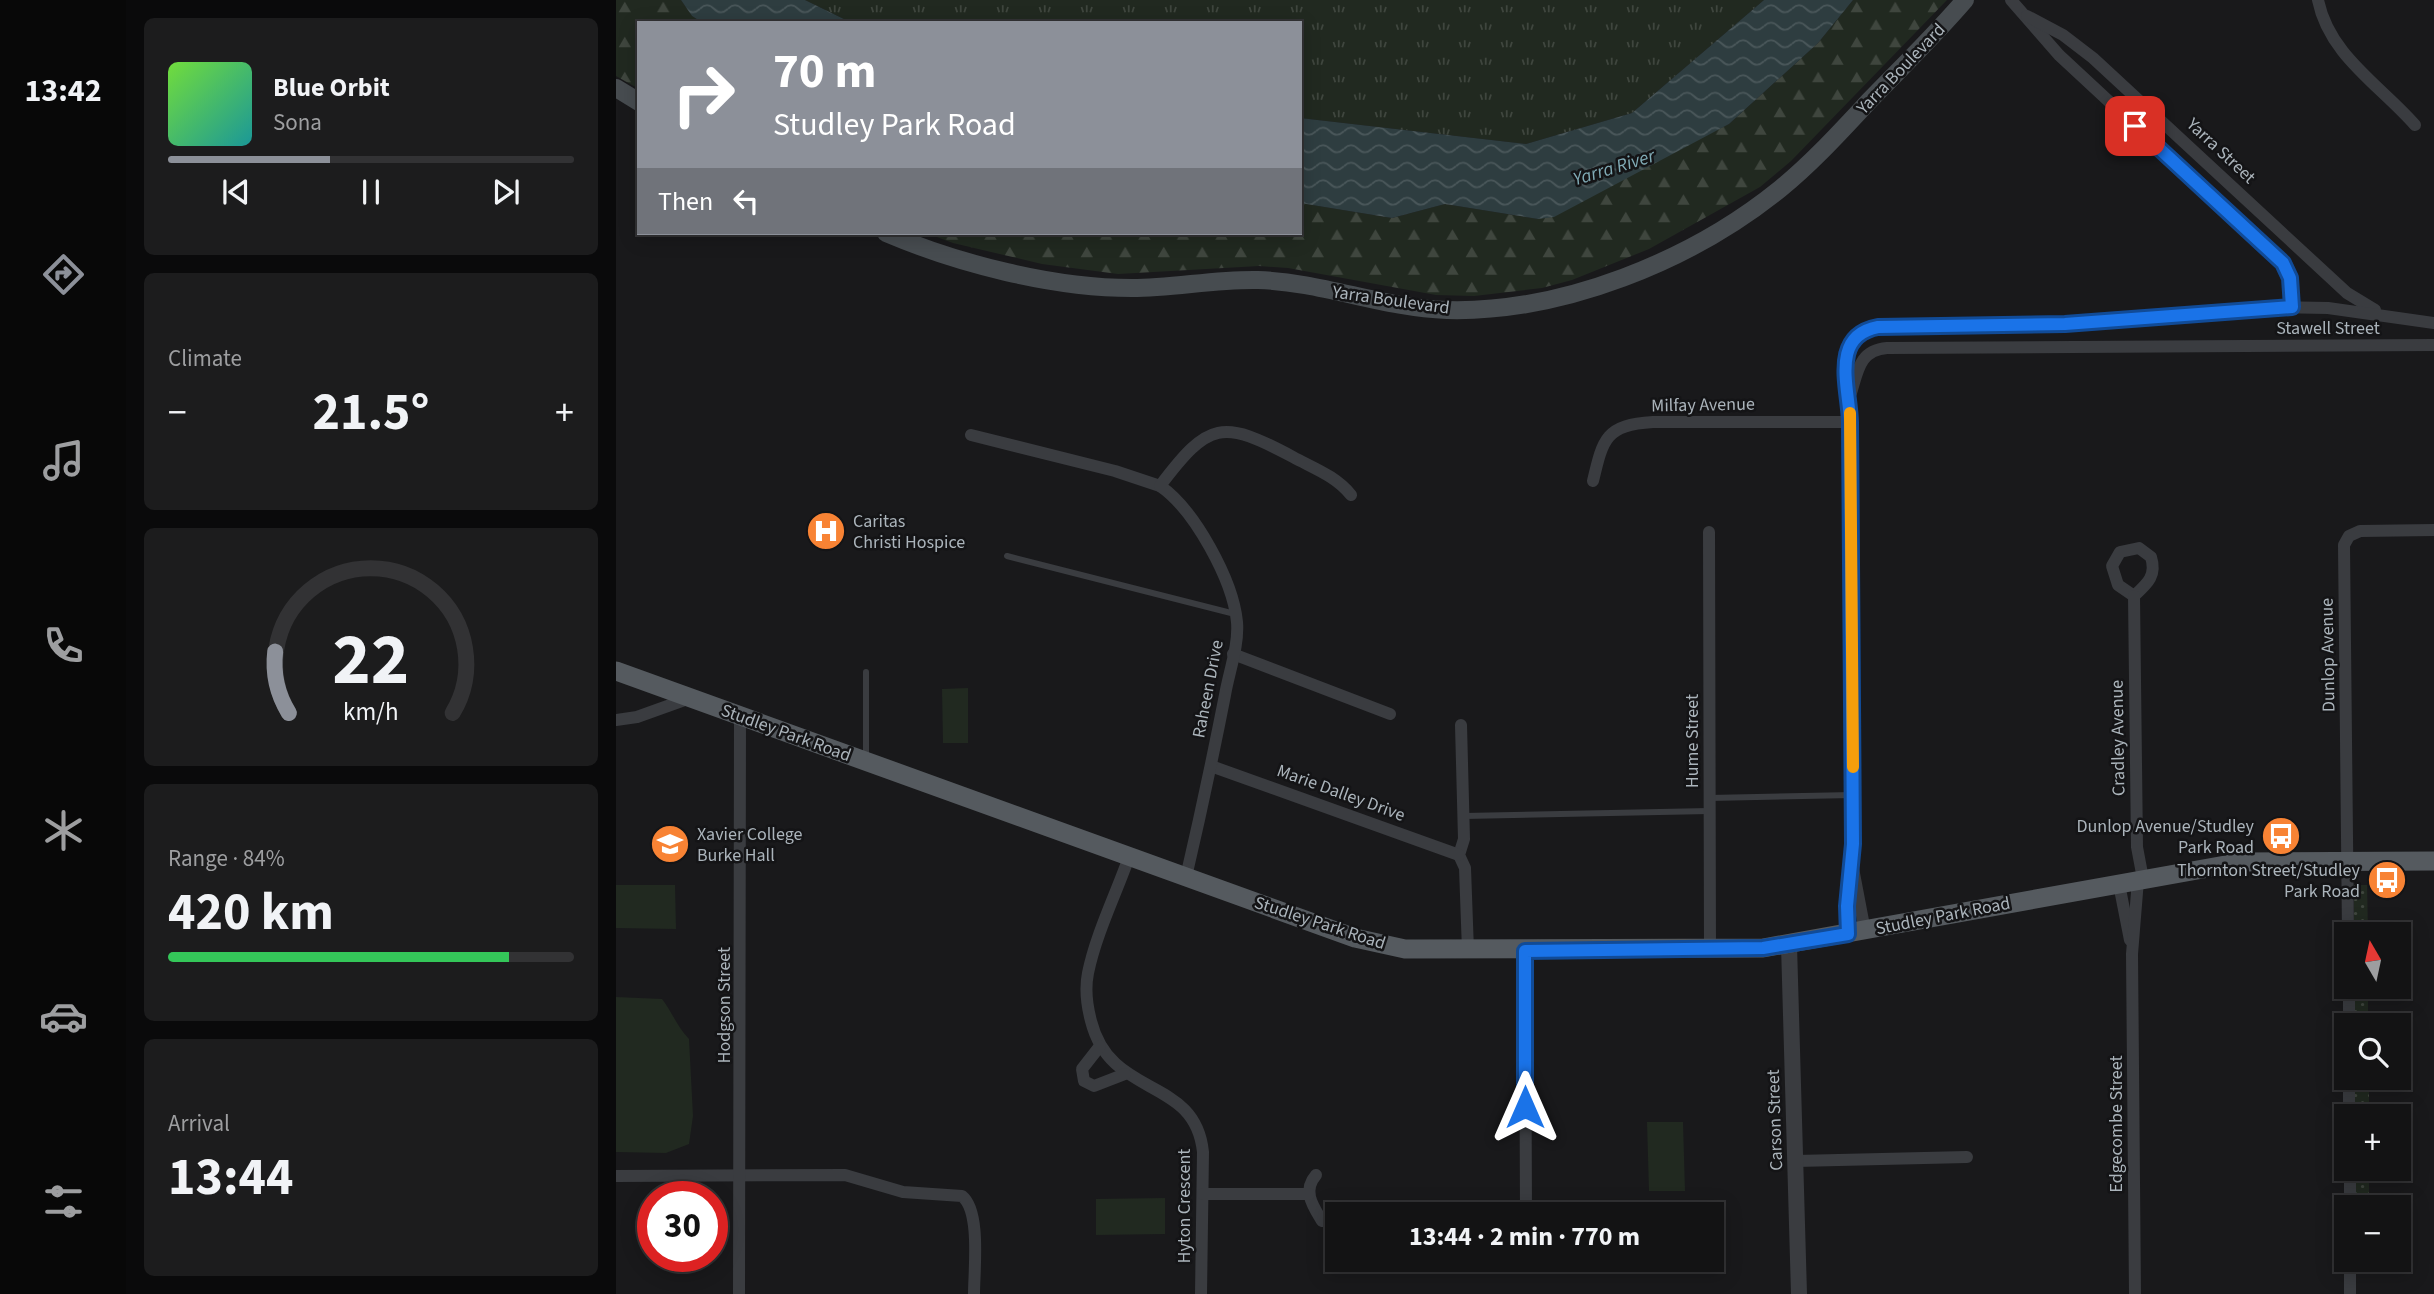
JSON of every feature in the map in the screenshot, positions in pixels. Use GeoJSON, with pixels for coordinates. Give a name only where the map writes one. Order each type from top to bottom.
{"type":"FeatureCollection","features":[{"type":"Feature","properties":{"kind":"main road","name":"Yarra Boulevard"},"geometry":{"type":"LineString","coordinates":[[891,235],[954,258],[1091,285],[1132,288],[1257,280],[1445,310],[1497,309],[1545,302],[1601,286],[1634,273],[1702,239],[1759,205],[1822,150],[1965,0]]}},
{"type":"Feature","properties":{"kind":"main road"},"geometry":{"type":"LineString","coordinates":[[616,88],[637,101]]}},
{"type":"Feature","properties":{"kind":"main road","name":"Studley Park Road"},"geometry":{"type":"LineString","coordinates":[[616,671],[1186,877],[1380,944],[1426,951],[1789,945],[2242,862],[2434,861]]}},
{"type":"Feature","properties":{"kind":"street","name":"Yarra Street"},"geometry":{"type":"LineString","coordinates":[[2011,0],[2059,55],[2283,263],[2290,278],[2292,307]]}},
{"type":"Feature","properties":{"kind":"street"},"geometry":{"type":"LineString","coordinates":[[2318,0],[2325,25],[2346,57],[2415,125]]}},
{"type":"Feature","properties":{"kind":"street","name":"Yarra Street"},"geometry":{"type":"LineString","coordinates":[[2027,16],[2063,35],[2093,58],[2347,293],[2389,316]]}},
{"type":"Feature","properties":{"kind":"street","name":"Stawell Street"},"geometry":{"type":"LineString","coordinates":[[1849,397],[1844,358],[1853,339],[1868,329],[2065,324],[2292,307],[2434,323]]}},
{"type":"Feature","properties":{"kind":"street","name":"Stawell Street"},"geometry":{"type":"LineString","coordinates":[[1849,397],[1865,355],[1878,349],[2434,345]]}},
{"type":"Feature","properties":{"kind":"street"},"geometry":{"type":"LineString","coordinates":[[1849,397],[1853,868],[1847,906],[1856,932]]}},
{"type":"Feature","properties":{"kind":"street","name":"Milfay Avenue"},"geometry":{"type":"LineString","coordinates":[[1593,481],[1603,442],[1616,429],[1626,426],[1653,422],[1850,422]]}},
{"type":"Feature","properties":{"kind":"street"},"geometry":{"type":"LineString","coordinates":[[1160,486],[1195,443],[1221,432],[1236,431],[1262,440],[1335,479],[1351,495]]}},
{"type":"Feature","properties":{"kind":"street","name":"Raheen Drive"},"geometry":{"type":"LineString","coordinates":[[971,435],[1160,486],[1185,507],[1198,527],[1224,581],[1235,614],[1237,632],[1186,877]]}},
{"type":"Feature","properties":{"kind":"street","name":"Dunlop Avenue"},"geometry":{"type":"LineString","coordinates":[[2348,922],[2344,545],[2349,536],[2360,531],[2434,530]]}},
{"type":"Feature","properties":{"kind":"street","name":"Hume Street"},"geometry":{"type":"LineString","coordinates":[[1709,532],[1710,948]]}},
{"type":"Feature","properties":{"kind":"street","name":"Cradley Avenue"},"geometry":{"type":"LineString","coordinates":[[2133,881],[2137,847],[2134,596]]}},
{"type":"Feature","properties":{"kind":"street"},"geometry":{"type":"LineString","coordinates":[[1233,654],[1390,714]]}},
{"type":"Feature","properties":{"kind":"street"},"geometry":{"type":"LineString","coordinates":[[616,720],[647,714],[690,698]]}},
{"type":"Feature","properties":{"kind":"street","name":"Hodgson Street"},"geometry":{"type":"LineString","coordinates":[[739,1294],[740,717]]}},
{"type":"Feature","properties":{"kind":"street"},"geometry":{"type":"LineString","coordinates":[[1461,725],[1464,839],[1459,855],[1465,868],[1468,951]]}},
{"type":"Feature","properties":{"kind":"street","name":"Marie Dalley Drive"},"geometry":{"type":"LineString","coordinates":[[1211,766],[1459,855]]}},
{"type":"Feature","properties":{"kind":"street","name":"Hyton Crescent"},"geometry":{"type":"LineString","coordinates":[[1129,857],[1088,973],[1090,1017],[1100,1046],[1125,1074],[1172,1098],[1192,1117],[1202,1140],[1201,1294]]}},
{"type":"Feature","properties":{"kind":"street","name":"Edgecombe Street"},"geometry":{"type":"LineString","coordinates":[[2132,954],[2133,881]]}},
{"type":"Feature","properties":{"kind":"street","name":"Edgecombe Street"},"geometry":{"type":"LineString","coordinates":[[2133,881],[2135,1294]]}},
{"type":"Feature","properties":{"kind":"street","name":"Carson Street"},"geometry":{"type":"LineString","coordinates":[[1789,945],[1798,1294]]}},
{"type":"Feature","properties":{"kind":"street"},"geometry":{"type":"LineString","coordinates":[[1525,951],[1526,1202]]}},
{"type":"Feature","properties":{"kind":"street"},"geometry":{"type":"LineString","coordinates":[[1100,1046],[1082,1069],[1084,1081],[1094,1086],[1125,1074]]}},
{"type":"Feature","properties":{"kind":"street"},"geometry":{"type":"LineString","coordinates":[[1796,1161],[1967,1157]]}},
{"type":"Feature","properties":{"kind":"street"},"geometry":{"type":"LineString","coordinates":[[1316,1175],[1309,1187],[1309,1194],[1322,1222]]}},
{"type":"Feature","properties":{"kind":"street"},"geometry":{"type":"LineString","coordinates":[[616,1176],[855,1176],[893,1190],[956,1194],[968,1201],[973,1216],[974,1294]]}},
{"type":"Feature","properties":{"kind":"street"},"geometry":{"type":"LineString","coordinates":[[1203,1194],[1309,1194]]}},
{"type":"Feature","properties":{"kind":"street"},"geometry":{"type":"LineString","coordinates":[[2350,1272],[2350,1294]]}},
{"type":"Feature","properties":{"kind":"lane"},"geometry":{"type":"LineString","coordinates":[[1007,556],[1235,614]]}},
{"type":"Feature","properties":{"kind":"lane"},"geometry":{"type":"LineString","coordinates":[[866,672],[866,763]]}},
{"type":"Feature","properties":{"kind":"lane"},"geometry":{"type":"LineString","coordinates":[[1464,816],[1709,805],[1853,795]]}},
{"type":"Feature","properties":{"kind":"green space"},"geometry":{"type":"Polygon","coordinates":[[[616,0],[681,0],[692,16],[700,21],[637,21],[637,88],[616,76],[616,0]]]}},
{"type":"Feature","properties":{"kind":"green space"},"geometry":{"type":"Polygon","coordinates":[[[805,0],[1764,0],[1632,113],[1526,144],[1302,118],[1302,21],[848,21],[805,0]]]}},
{"type":"Feature","properties":{"kind":"green space"},"geometry":{"type":"Polygon","coordinates":[[[1853,0],[1947,0],[1791,161],[1760,187],[1649,249],[1572,280],[1542,288],[1474,296],[1436,295],[1288,268],[1259,266],[1118,274],[1042,264],[953,243],[931,235],[1302,235],[1302,203],[1392,218],[1445,204],[1538,219],[1729,124],[1818,43],[1853,0]]]}},
{"type":"Feature","properties":{"kind":"green space"},"geometry":{"type":"Polygon","coordinates":[[[968,688],[968,743],[943,743],[942,689],[968,688]]]}},
{"type":"Feature","properties":{"kind":"green space"},"geometry":{"type":"Polygon","coordinates":[[[616,885],[675,885],[676,929],[616,928],[616,885]]]}},
{"type":"Feature","properties":{"kind":"green space"},"geometry":{"type":"Polygon","coordinates":[[[2354,885],[2367,885],[2368,922],[2354,922],[2354,885]]]}},
{"type":"Feature","properties":{"kind":"green space"},"geometry":{"type":"Polygon","coordinates":[[[616,997],[662,999],[689,1039],[693,1116],[689,1144],[666,1153],[616,1152],[616,997]]]}},
{"type":"Feature","properties":{"kind":"green space"},"geometry":{"type":"Polygon","coordinates":[[[2354,999],[2368,999],[2368,1013],[2355,1013],[2354,999]]]}},
{"type":"Feature","properties":{"kind":"green space"},"geometry":{"type":"Polygon","coordinates":[[[2355,1090],[2369,1090],[2369,1104],[2355,1104],[2355,1090]]]}},
{"type":"Feature","properties":{"kind":"green space"},"geometry":{"type":"Polygon","coordinates":[[[1647,1122],[1683,1122],[1685,1191],[1649,1191],[1647,1122]]]}},
{"type":"Feature","properties":{"kind":"green space"},"geometry":{"type":"Polygon","coordinates":[[[2356,1181],[2369,1181],[2369,1195],[2356,1195],[2356,1181]]]}},
{"type":"Feature","properties":{"kind":"green space"},"geometry":{"type":"Polygon","coordinates":[[[1165,1198],[1165,1234],[1096,1235],[1096,1199],[1165,1198]]]}},
{"type":"Feature","properties":{"kind":"water"},"geometry":{"type":"Polygon","coordinates":[[[681,0],[805,0],[848,21],[700,21],[692,16],[681,0]]]}},
{"type":"Feature","properties":{"kind":"water","name":"Yarra River"},"geometry":{"type":"Polygon","coordinates":[[[1764,0],[1853,0],[1818,43],[1729,124],[1554,217],[1538,219],[1445,204],[1392,218],[1302,203],[1302,118],[1526,144],[1632,113],[1764,0]]]}},
{"type":"Feature","properties":{"kind":"slow traffic"},"geometry":{"type":"LineString","coordinates":[[1850,413],[1853,767]]}},
{"type":"Feature","properties":{"kind":"place","name":"Caritas Christi Hospice"},"geometry":{"type":"Point","coordinates":[826,531]}},
{"type":"Feature","properties":{"kind":"place","name":"Dunlop Avenue/Studley Park Road"},"geometry":{"type":"Point","coordinates":[2281,836]}},
{"type":"Feature","properties":{"kind":"place","name":"Xavier College Burke Hall"},"geometry":{"type":"Point","coordinates":[670,844]}},
{"type":"Feature","properties":{"kind":"place","name":"Thornton Street/Studley Park Road"},"geometry":{"type":"Point","coordinates":[2387,880]}},
{"type":"Feature","properties":{"kind":"route"},"geometry":{"type":"LineString","coordinates":[[1525,1107],[1525,951],[1763,948],[1848,934],[1847,906],[1853,868],[1853,844],[1850,422],[1844,358],[1853,339],[1860,332],[1878,327],[2065,324],[2292,307],[2290,278],[2283,263],[2135,126]]}}]}
